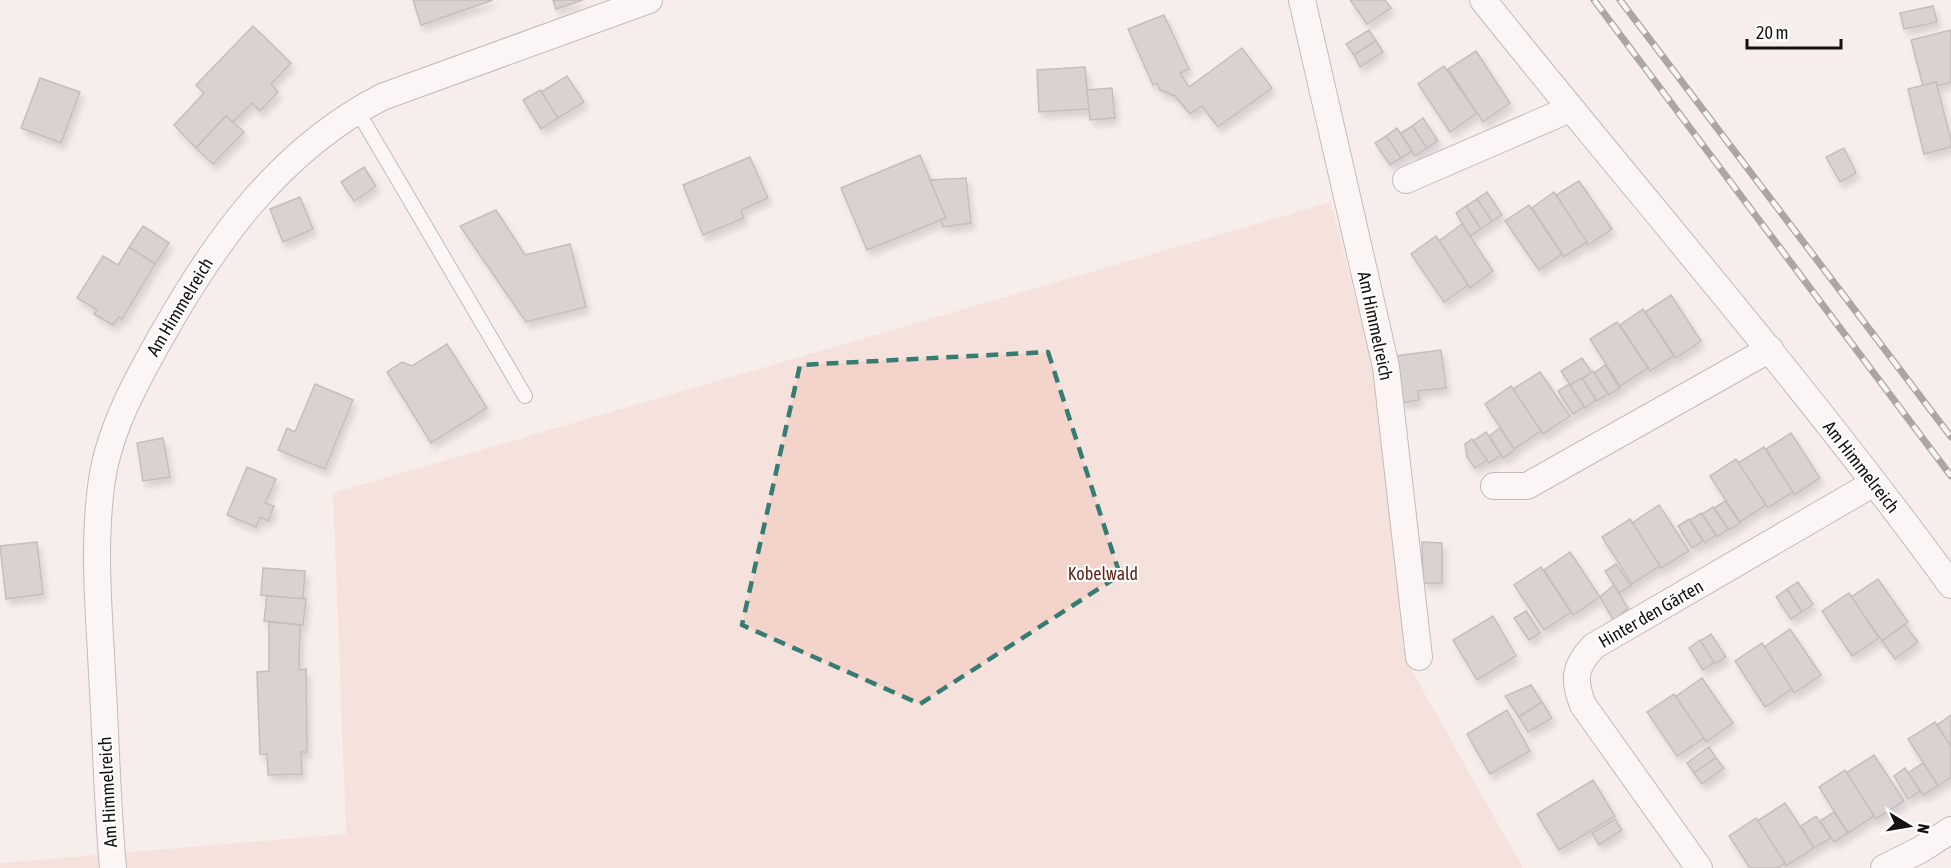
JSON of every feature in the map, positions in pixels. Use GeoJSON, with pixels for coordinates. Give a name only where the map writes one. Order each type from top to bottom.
{"type":"FeatureCollection","features":[{"type":"Feature","properties":{"kind":"street","name":"Am Himmelreich"},"geometry":{"type":"LineString","coordinates":[[113,868],[97,581],[101,485],[112,439],[132,390],[186,293],[211,254],[268,184],[301,151],[357,110],[382,97],[649,0]]}},
{"type":"Feature","properties":{"kind":"street","name":"Am Himmelreich"},"geometry":{"type":"LineString","coordinates":[[1302,0],[1386,368],[1419,657]]}},
{"type":"Feature","properties":{"kind":"street","name":"Am Himmelreich"},"geometry":{"type":"LineString","coordinates":[[1483,0],[1570,109],[1770,350],[1951,585]]}},
{"type":"Feature","properties":{"kind":"street"},"geometry":{"type":"LineString","coordinates":[[1406,180],[1570,109]]}},
{"type":"Feature","properties":{"kind":"street"},"geometry":{"type":"LineString","coordinates":[[1494,486],[1527,486],[1770,350]]}},
{"type":"Feature","properties":{"kind":"street","name":"Hinter den Gärten"},"geometry":{"type":"LineString","coordinates":[[1699,868],[1583,705],[1577,690],[1577,672],[1582,658],[1594,646],[1874,483]]}},
{"type":"Feature","properties":{"kind":"street"},"geometry":{"type":"LineString","coordinates":[[1884,868],[1951,831]]}},
{"type":"Feature","properties":{"kind":"lane"},"geometry":{"type":"LineString","coordinates":[[357,110],[525,396]]}},
{"type":"Feature","properties":{"kind":"highlighted area"},"geometry":{"type":"Polygon","coordinates":[[[1048,352],[1120,575],[920,704],[742,625],[800,365],[1048,352]]]}},
{"type":"Feature","properties":{"kind":"green space","name":"Kobelwald"},"geometry":{"type":"Polygon","coordinates":[[[1331,202],[1375,376],[1410,667],[1523,868],[0,868],[0,863],[346,834],[333,493],[1331,202]]]}},
{"type":"Feature","properties":{"kind":"building"},"geometry":{"type":"Polygon","coordinates":[[[413,0],[493,0],[421,25],[413,0]]]}},
{"type":"Feature","properties":{"kind":"building"},"geometry":{"type":"Polygon","coordinates":[[[553,0],[583,0],[556,9],[553,0]]]}},
{"type":"Feature","properties":{"kind":"building"},"geometry":{"type":"Polygon","coordinates":[[[1350,0],[1385,0],[1391,8],[1367,24],[1350,0]]]}},
{"type":"Feature","properties":{"kind":"building"},"geometry":{"type":"Polygon","coordinates":[[[1933,6],[1937,22],[1904,29],[1900,13],[1933,6]]]}},
{"type":"Feature","properties":{"kind":"building"},"geometry":{"type":"Polygon","coordinates":[[[1164,15],[1189,69],[1180,73],[1189,87],[1242,48],[1272,88],[1218,127],[1202,106],[1190,114],[1175,96],[1160,90],[1157,83],[1153,85],[1128,29],[1164,15]]]}},
{"type":"Feature","properties":{"kind":"building"},"geometry":{"type":"Polygon","coordinates":[[[253,26],[291,63],[271,84],[278,92],[260,111],[252,103],[233,122],[226,116],[196,148],[174,125],[204,93],[196,85],[253,26]]]}},
{"type":"Feature","properties":{"kind":"building"},"geometry":{"type":"Polygon","coordinates":[[[1369,30],[1376,41],[1354,55],[1346,44],[1369,30]]]}},
{"type":"Feature","properties":{"kind":"building"},"geometry":{"type":"Polygon","coordinates":[[[1951,30],[1951,82],[1937,86],[1936,82],[1923,86],[1911,40],[1951,30]]]}},
{"type":"Feature","properties":{"kind":"building"},"geometry":{"type":"Polygon","coordinates":[[[1376,41],[1383,52],[1360,67],[1354,55],[1376,41]]]}},
{"type":"Feature","properties":{"kind":"building"},"geometry":{"type":"Polygon","coordinates":[[[1476,51],[1510,103],[1483,122],[1448,69],[1476,51]]]}},
{"type":"Feature","properties":{"kind":"building"},"geometry":{"type":"Polygon","coordinates":[[[1444,66],[1477,113],[1450,132],[1418,84],[1444,66]]]}},
{"type":"Feature","properties":{"kind":"building"},"geometry":{"type":"Polygon","coordinates":[[[1085,67],[1089,109],[1039,112],[1037,70],[1085,67]]]}},
{"type":"Feature","properties":{"kind":"building"},"geometry":{"type":"Polygon","coordinates":[[[567,76],[584,102],[558,118],[541,92],[567,76]]]}},
{"type":"Feature","properties":{"kind":"building"},"geometry":{"type":"Polygon","coordinates":[[[40,78],[80,92],[61,143],[21,128],[40,78]]]}},
{"type":"Feature","properties":{"kind":"building"},"geometry":{"type":"Polygon","coordinates":[[[1936,82],[1951,147],[1924,154],[1908,89],[1936,82]]]}},
{"type":"Feature","properties":{"kind":"building"},"geometry":{"type":"Polygon","coordinates":[[[1112,88],[1115,118],[1090,120],[1087,90],[1112,88]]]}},
{"type":"Feature","properties":{"kind":"building"},"geometry":{"type":"Polygon","coordinates":[[[540,90],[558,118],[541,129],[523,100],[540,90]]]}},
{"type":"Feature","properties":{"kind":"building"},"geometry":{"type":"Polygon","coordinates":[[[226,116],[244,132],[213,164],[196,148],[226,116]]]}},
{"type":"Feature","properties":{"kind":"building"},"geometry":{"type":"Polygon","coordinates":[[[1423,118],[1438,141],[1427,148],[1412,126],[1423,118]]]}},
{"type":"Feature","properties":{"kind":"building"},"geometry":{"type":"Polygon","coordinates":[[[1412,126],[1427,148],[1415,156],[1401,133],[1412,126]]]}},
{"type":"Feature","properties":{"kind":"building"},"geometry":{"type":"Polygon","coordinates":[[[1397,128],[1412,151],[1401,158],[1386,136],[1397,128]]]}},
{"type":"Feature","properties":{"kind":"building"},"geometry":{"type":"Polygon","coordinates":[[[1386,136],[1401,158],[1390,165],[1375,143],[1386,136]]]}},
{"type":"Feature","properties":{"kind":"building"},"geometry":{"type":"Polygon","coordinates":[[[1844,148],[1856,173],[1840,182],[1826,157],[1844,148]]]}},
{"type":"Feature","properties":{"kind":"building"},"geometry":{"type":"Polygon","coordinates":[[[920,155],[946,218],[867,250],[841,188],[920,155]]]}},
{"type":"Feature","properties":{"kind":"building"},"geometry":{"type":"Polygon","coordinates":[[[750,157],[768,198],[741,210],[744,218],[703,235],[683,185],[750,157]]]}},
{"type":"Feature","properties":{"kind":"building"},"geometry":{"type":"Polygon","coordinates":[[[364,167],[376,186],[354,201],[341,182],[364,167]]]}},
{"type":"Feature","properties":{"kind":"building"},"geometry":{"type":"Polygon","coordinates":[[[966,178],[971,223],[943,227],[941,219],[946,218],[930,180],[966,178]]]}},
{"type":"Feature","properties":{"kind":"building"},"geometry":{"type":"Polygon","coordinates":[[[1579,181],[1612,229],[1588,245],[1556,195],[1579,181]]]}},
{"type":"Feature","properties":{"kind":"building"},"geometry":{"type":"Polygon","coordinates":[[[1487,192],[1502,215],[1492,221],[1477,199],[1487,192]]]}},
{"type":"Feature","properties":{"kind":"building"},"geometry":{"type":"Polygon","coordinates":[[[1554,192],[1587,242],[1564,257],[1532,208],[1554,192]]]}},
{"type":"Feature","properties":{"kind":"building"},"geometry":{"type":"Polygon","coordinates":[[[300,197],[313,229],[283,242],[270,209],[300,197]]]}},
{"type":"Feature","properties":{"kind":"building"},"geometry":{"type":"Polygon","coordinates":[[[1477,199],[1492,221],[1481,229],[1466,206],[1477,199]]]}},
{"type":"Feature","properties":{"kind":"building"},"geometry":{"type":"Polygon","coordinates":[[[1529,205],[1562,254],[1539,270],[1505,221],[1529,205]]]}},
{"type":"Feature","properties":{"kind":"building"},"geometry":{"type":"Polygon","coordinates":[[[1466,206],[1481,229],[1470,236],[1456,213],[1466,206]]]}},
{"type":"Feature","properties":{"kind":"building"},"geometry":{"type":"Polygon","coordinates":[[[496,210],[525,255],[570,244],[586,307],[526,322],[460,226],[496,210]]]}},
{"type":"Feature","properties":{"kind":"building"},"geometry":{"type":"Polygon","coordinates":[[[1462,224],[1493,271],[1470,288],[1439,241],[1462,224]]]}},
{"type":"Feature","properties":{"kind":"building"},"geometry":{"type":"Polygon","coordinates":[[[143,226],[169,243],[155,264],[129,247],[143,226]]]}},
{"type":"Feature","properties":{"kind":"building"},"geometry":{"type":"Polygon","coordinates":[[[1436,236],[1468,285],[1444,302],[1411,254],[1436,236]]]}},
{"type":"Feature","properties":{"kind":"building"},"geometry":{"type":"Polygon","coordinates":[[[129,247],[155,264],[122,319],[119,317],[113,325],[94,314],[97,310],[77,298],[103,256],[118,265],[129,247]]]}},
{"type":"Feature","properties":{"kind":"building"},"geometry":{"type":"Polygon","coordinates":[[[1671,295],[1701,341],[1676,358],[1645,312],[1671,295]]]}},
{"type":"Feature","properties":{"kind":"building"},"geometry":{"type":"Polygon","coordinates":[[[1643,309],[1674,356],[1650,371],[1620,325],[1643,309]]]}},
{"type":"Feature","properties":{"kind":"building"},"geometry":{"type":"Polygon","coordinates":[[[1617,322],[1648,368],[1620,386],[1590,339],[1617,322]]]}},
{"type":"Feature","properties":{"kind":"building"},"geometry":{"type":"Polygon","coordinates":[[[447,344],[487,408],[431,443],[387,372],[402,362],[412,366],[447,344]]]}},
{"type":"Feature","properties":{"kind":"building"},"geometry":{"type":"Polygon","coordinates":[[[1441,350],[1446,388],[1418,391],[1419,400],[1401,403],[1395,356],[1441,350]]]}},
{"type":"Feature","properties":{"kind":"building"},"geometry":{"type":"Polygon","coordinates":[[[1582,358],[1592,373],[1570,385],[1561,371],[1582,358]]]}},
{"type":"Feature","properties":{"kind":"building"},"geometry":{"type":"Polygon","coordinates":[[[1605,365],[1620,388],[1609,395],[1594,373],[1605,365]]]}},
{"type":"Feature","properties":{"kind":"building"},"geometry":{"type":"Polygon","coordinates":[[[1593,371],[1608,394],[1597,401],[1582,379],[1593,371]]]}},
{"type":"Feature","properties":{"kind":"building"},"geometry":{"type":"Polygon","coordinates":[[[1540,372],[1570,416],[1543,434],[1513,389],[1540,372]]]}},
{"type":"Feature","properties":{"kind":"building"},"geometry":{"type":"Polygon","coordinates":[[[1582,378],[1596,400],[1585,408],[1570,385],[1582,378]]]}},
{"type":"Feature","properties":{"kind":"building"},"geometry":{"type":"Polygon","coordinates":[[[315,384],[353,400],[325,469],[278,450],[287,428],[295,432],[315,384]]]}},
{"type":"Feature","properties":{"kind":"building"},"geometry":{"type":"Polygon","coordinates":[[[1569,384],[1584,407],[1573,414],[1558,391],[1569,384]]]}},
{"type":"Feature","properties":{"kind":"building"},"geometry":{"type":"Polygon","coordinates":[[[1511,386],[1541,431],[1514,449],[1485,404],[1511,386]]]}},
{"type":"Feature","properties":{"kind":"building"},"geometry":{"type":"Polygon","coordinates":[[[1500,428],[1515,450],[1503,458],[1489,436],[1500,428]]]}},
{"type":"Feature","properties":{"kind":"building"},"geometry":{"type":"Polygon","coordinates":[[[1486,432],[1501,455],[1489,463],[1473,441],[1486,432]]]}},
{"type":"Feature","properties":{"kind":"building"},"geometry":{"type":"Polygon","coordinates":[[[1791,433],[1820,478],[1794,495],[1766,449],[1791,433]]]}},
{"type":"Feature","properties":{"kind":"building"},"geometry":{"type":"Polygon","coordinates":[[[163,438],[170,477],[143,481],[137,443],[163,438]]]}},
{"type":"Feature","properties":{"kind":"building"},"geometry":{"type":"Polygon","coordinates":[[[1472,439],[1487,460],[1475,468],[1467,457],[1465,444],[1472,439]]]}},
{"type":"Feature","properties":{"kind":"building"},"geometry":{"type":"Polygon","coordinates":[[[1764,447],[1793,492],[1768,508],[1738,463],[1764,447]]]}},
{"type":"Feature","properties":{"kind":"building"},"geometry":{"type":"Polygon","coordinates":[[[1736,459],[1766,505],[1740,522],[1710,476],[1736,459]]]}},
{"type":"Feature","properties":{"kind":"building"},"geometry":{"type":"Polygon","coordinates":[[[247,467],[276,479],[265,503],[274,506],[268,521],[260,517],[256,527],[227,515],[247,467]]]}},
{"type":"Feature","properties":{"kind":"building"},"geometry":{"type":"Polygon","coordinates":[[[1725,501],[1740,523],[1729,530],[1714,508],[1725,501]]]}},
{"type":"Feature","properties":{"kind":"building"},"geometry":{"type":"Polygon","coordinates":[[[1659,505],[1689,551],[1661,568],[1632,523],[1659,505]]]}},
{"type":"Feature","properties":{"kind":"building"},"geometry":{"type":"Polygon","coordinates":[[[1713,507],[1728,529],[1717,537],[1702,514],[1713,507]]]}},
{"type":"Feature","properties":{"kind":"building"},"geometry":{"type":"Polygon","coordinates":[[[1701,513],[1716,535],[1705,543],[1690,520],[1701,513]]]}},
{"type":"Feature","properties":{"kind":"building"},"geometry":{"type":"Polygon","coordinates":[[[1630,519],[1660,566],[1632,584],[1602,537],[1630,519]]]}},
{"type":"Feature","properties":{"kind":"building"},"geometry":{"type":"Polygon","coordinates":[[[1689,519],[1703,541],[1692,548],[1678,526],[1689,519]]]}},
{"type":"Feature","properties":{"kind":"building"},"geometry":{"type":"Polygon","coordinates":[[[37,542],[43,594],[6,599],[0,546],[37,542]]]}},
{"type":"Feature","properties":{"kind":"building"},"geometry":{"type":"Polygon","coordinates":[[[1422,542],[1442,543],[1442,583],[1423,583],[1422,542]]]}},
{"type":"Feature","properties":{"kind":"building"},"geometry":{"type":"Polygon","coordinates":[[[1570,552],[1600,597],[1573,615],[1544,570],[1570,552]]]}},
{"type":"Feature","properties":{"kind":"building"},"geometry":{"type":"Polygon","coordinates":[[[1616,564],[1631,586],[1619,593],[1605,571],[1616,564]]]}},
{"type":"Feature","properties":{"kind":"building"},"geometry":{"type":"Polygon","coordinates":[[[1541,567],[1571,612],[1544,630],[1514,585],[1541,567]]]}},
{"type":"Feature","properties":{"kind":"building"},"geometry":{"type":"Polygon","coordinates":[[[263,568],[305,571],[303,599],[261,595],[263,568]]]}},
{"type":"Feature","properties":{"kind":"building"},"geometry":{"type":"Polygon","coordinates":[[[1878,579],[1908,622],[1882,641],[1851,597],[1878,579]]]}},
{"type":"Feature","properties":{"kind":"building"},"geometry":{"type":"Polygon","coordinates":[[[1798,582],[1813,604],[1802,612],[1787,589],[1798,582]]]}},
{"type":"Feature","properties":{"kind":"building"},"geometry":{"type":"Polygon","coordinates":[[[1614,585],[1628,608],[1614,621],[1600,597],[1614,585]]]}},
{"type":"Feature","properties":{"kind":"building"},"geometry":{"type":"Polygon","coordinates":[[[1787,589],[1802,612],[1791,619],[1776,597],[1787,589]]]}},
{"type":"Feature","properties":{"kind":"building"},"geometry":{"type":"Polygon","coordinates":[[[1849,593],[1879,638],[1852,656],[1822,611],[1849,593]]]}},
{"type":"Feature","properties":{"kind":"building"},"geometry":{"type":"Polygon","coordinates":[[[267,596],[306,599],[303,625],[264,621],[267,596]]]}},
{"type":"Feature","properties":{"kind":"building"},"geometry":{"type":"Polygon","coordinates":[[[1526,611],[1540,633],[1529,640],[1514,618],[1526,611]]]}},
{"type":"Feature","properties":{"kind":"building"},"geometry":{"type":"Polygon","coordinates":[[[1493,616],[1516,656],[1477,680],[1453,640],[1493,616]]]}},
{"type":"Feature","properties":{"kind":"building"},"geometry":{"type":"Polygon","coordinates":[[[269,622],[300,625],[299,670],[306,669],[307,752],[301,752],[302,774],[268,775],[267,754],[260,754],[257,672],[269,671],[269,622]]]}},
{"type":"Feature","properties":{"kind":"building"},"geometry":{"type":"Polygon","coordinates":[[[1905,625],[1918,642],[1895,659],[1882,641],[1905,625]]]}},
{"type":"Feature","properties":{"kind":"building"},"geometry":{"type":"Polygon","coordinates":[[[1790,629],[1821,675],[1794,693],[1764,647],[1790,629]]]}},
{"type":"Feature","properties":{"kind":"building"},"geometry":{"type":"Polygon","coordinates":[[[1711,634],[1726,657],[1715,664],[1700,641],[1711,634]]]}},
{"type":"Feature","properties":{"kind":"building"},"geometry":{"type":"Polygon","coordinates":[[[1700,640],[1714,662],[1703,670],[1689,648],[1700,640]]]}},
{"type":"Feature","properties":{"kind":"building"},"geometry":{"type":"Polygon","coordinates":[[[1762,643],[1792,689],[1765,707],[1735,661],[1762,643]]]}},
{"type":"Feature","properties":{"kind":"building"},"geometry":{"type":"Polygon","coordinates":[[[1702,678],[1733,723],[1706,742],[1675,697],[1702,678]]]}},
{"type":"Feature","properties":{"kind":"building"},"geometry":{"type":"Polygon","coordinates":[[[1531,685],[1542,702],[1519,717],[1505,696],[1531,685]]]}},
{"type":"Feature","properties":{"kind":"building"},"geometry":{"type":"Polygon","coordinates":[[[1674,694],[1704,738],[1677,756],[1647,712],[1674,694]]]}},
{"type":"Feature","properties":{"kind":"building"},"geometry":{"type":"Polygon","coordinates":[[[1542,702],[1552,718],[1528,732],[1519,717],[1542,702]]]}},
{"type":"Feature","properties":{"kind":"building"},"geometry":{"type":"Polygon","coordinates":[[[1507,710],[1530,751],[1490,774],[1467,734],[1507,710]]]}},
{"type":"Feature","properties":{"kind":"building"},"geometry":{"type":"Polygon","coordinates":[[[1951,715],[1951,747],[1937,725],[1951,715]]]}},
{"type":"Feature","properties":{"kind":"building"},"geometry":{"type":"Polygon","coordinates":[[[1935,722],[1951,747],[1951,777],[1938,786],[1908,739],[1935,722]]]}},
{"type":"Feature","properties":{"kind":"building"},"geometry":{"type":"Polygon","coordinates":[[[1709,747],[1716,758],[1694,773],[1687,763],[1709,747]]]}},
{"type":"Feature","properties":{"kind":"building"},"geometry":{"type":"Polygon","coordinates":[[[1874,755],[1904,801],[1876,819],[1846,773],[1874,755]]]}},
{"type":"Feature","properties":{"kind":"building"},"geometry":{"type":"Polygon","coordinates":[[[1716,758],[1724,768],[1702,784],[1694,773],[1716,758]]]}},
{"type":"Feature","properties":{"kind":"building"},"geometry":{"type":"Polygon","coordinates":[[[1923,763],[1938,786],[1923,795],[1908,773],[1923,763]]]}},
{"type":"Feature","properties":{"kind":"building"},"geometry":{"type":"Polygon","coordinates":[[[1905,768],[1920,791],[1908,799],[1894,776],[1905,768]]]}},
{"type":"Feature","properties":{"kind":"building"},"geometry":{"type":"Polygon","coordinates":[[[1845,770],[1874,816],[1848,833],[1819,787],[1845,770]]]}},
{"type":"Feature","properties":{"kind":"building"},"geometry":{"type":"Polygon","coordinates":[[[1593,780],[1615,816],[1559,850],[1537,814],[1593,780]]]}},
{"type":"Feature","properties":{"kind":"building"},"geometry":{"type":"Polygon","coordinates":[[[1785,803],[1814,848],[1786,866],[1757,821],[1785,803]]]}},
{"type":"Feature","properties":{"kind":"building"},"geometry":{"type":"Polygon","coordinates":[[[1834,812],[1848,833],[1834,842],[1820,821],[1834,812]]]}},
{"type":"Feature","properties":{"kind":"building"},"geometry":{"type":"Polygon","coordinates":[[[1816,816],[1831,838],[1814,848],[1801,826],[1816,816]]]}},
{"type":"Feature","properties":{"kind":"building"},"geometry":{"type":"Polygon","coordinates":[[[1756,818],[1785,863],[1777,868],[1750,868],[1729,836],[1756,818]]]}},
{"type":"Feature","properties":{"kind":"building"},"geometry":{"type":"Polygon","coordinates":[[[1615,819],[1622,830],[1599,845],[1592,833],[1615,819]]]}},
{"type":"Feature","properties":{"kind":"railway"},"geometry":{"type":"LineString","coordinates":[[1594,0],[1951,476]]}},
{"type":"Feature","properties":{"kind":"railway"},"geometry":{"type":"LineString","coordinates":[[1620,0],[1951,437]]}}]}
